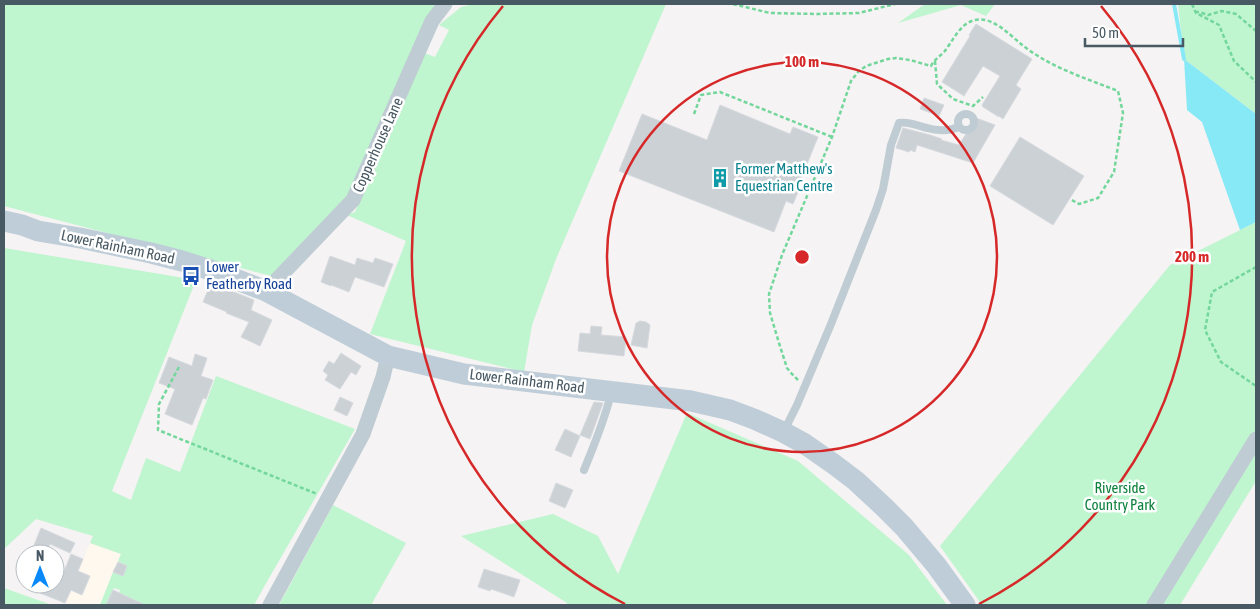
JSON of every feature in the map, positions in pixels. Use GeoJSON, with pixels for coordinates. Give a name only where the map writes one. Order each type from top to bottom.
{"type":"FeatureCollection","features":[{"type":"Feature","properties":{"kind":"main road","name":"Lower Rainham Road"},"geometry":{"type":"LineString","coordinates":[[4,221],[38,231],[80,238],[182,261],[231,277],[266,291],[388,356],[464,374],[678,399],[730,410],[754,419],[783,432],[813,449],[846,473],[884,506],[936,565],[965,605]]}},
{"type":"Feature","properties":{"kind":"main road","name":"Lower Rainham Road"},"geometry":{"type":"LineString","coordinates":[[4,230],[38,231]]}},
{"type":"Feature","properties":{"kind":"street","name":"Copperhouse Lane"},"geometry":{"type":"LineString","coordinates":[[266,291],[353,200],[434,19],[444,4]]}},
{"type":"Feature","properties":{"kind":"street"},"geometry":{"type":"LineString","coordinates":[[270,605],[363,434],[383,377],[388,356]]}},
{"type":"Feature","properties":{"kind":"street"},"geometry":{"type":"LineString","coordinates":[[1154,605],[1256,439]]}},
{"type":"Feature","properties":{"kind":"lane"},"geometry":{"type":"LineString","coordinates":[[783,432],[793,414],[837,310],[879,202],[887,173],[891,145],[899,123],[903,122],[940,130],[959,127]]}},
{"type":"Feature","properties":{"kind":"lane"},"geometry":{"type":"LineString","coordinates":[[584,470],[598,437],[612,391]]}},
{"type":"Feature","properties":{"kind":"path"},"geometry":{"type":"LineString","coordinates":[[733,4],[770,13],[817,14],[858,13],[895,4]]}},
{"type":"Feature","properties":{"kind":"path"},"geometry":{"type":"LineString","coordinates":[[1192,4],[1196,13],[1219,25],[1234,61],[1256,82]]}},
{"type":"Feature","properties":{"kind":"path"},"geometry":{"type":"LineString","coordinates":[[1195,12],[1208,15],[1222,11],[1236,14],[1256,31]]}},
{"type":"Feature","properties":{"kind":"path"},"geometry":{"type":"LineString","coordinates":[[805,385],[793,376],[786,366],[770,313],[769,294],[782,255],[832,137],[851,81],[861,70],[878,61],[892,59],[910,60],[930,66],[964,25],[983,19],[1011,34],[1041,58],[1083,78],[1118,91],[1123,113],[1114,172],[1098,198],[1079,204],[1070,199]]}},
{"type":"Feature","properties":{"kind":"path"},"geometry":{"type":"LineString","coordinates":[[935,60],[937,84],[953,99],[973,106],[983,97]]}},
{"type":"Feature","properties":{"kind":"path"},"geometry":{"type":"LineString","coordinates":[[694,114],[701,95],[720,92],[832,137]]}},
{"type":"Feature","properties":{"kind":"path"},"geometry":{"type":"LineString","coordinates":[[1256,267],[1212,292],[1204,330],[1221,362],[1256,386]]}},
{"type":"Feature","properties":{"kind":"path"},"geometry":{"type":"LineString","coordinates":[[179,367],[159,404],[158,430],[327,499]]}},
{"type":"Feature","properties":{"kind":"shaded area"},"geometry":{"type":"Polygon","coordinates":[[[90,543],[121,554],[100,605],[64,605],[90,543]]]}},
{"type":"Feature","properties":{"kind":"green space"},"geometry":{"type":"Polygon","coordinates":[[[4,4],[437,4],[348,195],[271,276],[4,206],[4,4]]]}},
{"type":"Feature","properties":{"kind":"green space"},"geometry":{"type":"Polygon","coordinates":[[[473,4],[666,4],[556,259],[532,325],[524,372],[370,334],[406,241],[347,215],[355,212],[424,53],[435,57],[449,30],[439,25],[461,7],[473,4]]]}},
{"type":"Feature","properties":{"kind":"green space"},"geometry":{"type":"Polygon","coordinates":[[[925,4],[995,4],[986,16],[961,5],[898,23],[925,4]]]}},
{"type":"Feature","properties":{"kind":"green space"},"geometry":{"type":"Polygon","coordinates":[[[1178,4],[1256,4],[1256,114],[1184,59],[1178,4]]]}},
{"type":"Feature","properties":{"kind":"green space","name":"Riverside Country Park"},"geometry":{"type":"Polygon","coordinates":[[[1256,222],[1256,481],[1180,605],[982,605],[940,546],[1170,265],[1256,222]]]}},
{"type":"Feature","properties":{"kind":"green space"},"geometry":{"type":"Polygon","coordinates":[[[4,248],[196,280],[112,491],[131,500],[146,458],[180,472],[216,376],[355,429],[254,605],[131,605],[133,600],[119,593],[120,590],[114,588],[107,605],[100,605],[113,572],[123,576],[127,566],[118,561],[121,554],[90,543],[93,536],[36,519],[4,549],[4,248]]]}},
{"type":"Feature","properties":{"kind":"green space"},"geometry":{"type":"Polygon","coordinates":[[[687,413],[798,461],[909,555],[947,605],[566,605],[567,603],[461,536],[553,514],[598,536],[618,574],[687,413]]]}},
{"type":"Feature","properties":{"kind":"green space"},"geometry":{"type":"Polygon","coordinates":[[[333,505],[406,543],[371,605],[279,605],[333,505]]]}},
{"type":"Feature","properties":{"kind":"green space"},"geometry":{"type":"Polygon","coordinates":[[[4,588],[15,592],[15,594],[21,594],[52,605],[4,605],[4,588]]]}},
{"type":"Feature","properties":{"kind":"water"},"geometry":{"type":"Polygon","coordinates":[[[1184,59],[1256,114],[1256,222],[1240,230],[1202,122],[1187,110],[1184,59]]]}},
{"type":"Feature","properties":{"kind":"building"},"geometry":{"type":"Polygon","coordinates":[[[976,24],[1032,59],[1016,85],[1021,89],[1003,119],[982,105],[1000,76],[983,66],[964,96],[942,82],[976,24]]]}},
{"type":"Feature","properties":{"kind":"building"},"geometry":{"type":"Polygon","coordinates":[[[924,98],[944,105],[939,116],[920,109],[924,98]]]}},
{"type":"Feature","properties":{"kind":"building","name":"Former Matthew's Equestrian Centre"},"geometry":{"type":"Polygon","coordinates":[[[720,105],[790,134],[793,127],[818,137],[798,186],[800,187],[793,204],[786,201],[774,232],[619,171],[642,114],[707,140],[720,105]]]}},
{"type":"Feature","properties":{"kind":"building"},"geometry":{"type":"Polygon","coordinates":[[[976,118],[995,125],[973,163],[917,145],[915,152],[896,148],[903,128],[959,145],[976,118]]]}},
{"type":"Feature","properties":{"kind":"building"},"geometry":{"type":"Polygon","coordinates":[[[1020,137],[1084,176],[1053,225],[990,186],[1020,137]]]}},
{"type":"Feature","properties":{"kind":"building"},"geometry":{"type":"Polygon","coordinates":[[[330,256],[355,265],[357,258],[373,263],[375,258],[393,264],[384,287],[355,277],[349,292],[321,282],[330,256]]]}},
{"type":"Feature","properties":{"kind":"building"},"geometry":{"type":"Polygon","coordinates":[[[211,283],[254,300],[251,310],[272,320],[260,346],[241,337],[249,322],[203,302],[211,283]]]}},
{"type":"Feature","properties":{"kind":"building"},"geometry":{"type":"Polygon","coordinates":[[[640,321],[650,325],[647,348],[631,345],[636,323],[640,321]]]}},
{"type":"Feature","properties":{"kind":"building"},"geometry":{"type":"Polygon","coordinates":[[[591,326],[602,327],[601,335],[626,337],[624,356],[578,351],[580,333],[590,334],[591,326]]]}},
{"type":"Feature","properties":{"kind":"building"},"geometry":{"type":"Polygon","coordinates":[[[341,353],[361,366],[356,375],[351,372],[340,389],[325,380],[328,375],[323,371],[329,361],[334,364],[341,353]]]}},
{"type":"Feature","properties":{"kind":"building"},"geometry":{"type":"Polygon","coordinates":[[[195,354],[207,358],[201,376],[213,380],[206,399],[203,398],[192,425],[165,414],[175,389],[159,383],[169,357],[192,366],[195,354]]]}},
{"type":"Feature","properties":{"kind":"building"},"geometry":{"type":"Polygon","coordinates":[[[340,397],[353,403],[347,416],[334,410],[340,397]]]}},
{"type":"Feature","properties":{"kind":"building"},"geometry":{"type":"Polygon","coordinates":[[[594,402],[603,403],[590,439],[580,435],[594,402]]]}},
{"type":"Feature","properties":{"kind":"building"},"geometry":{"type":"Polygon","coordinates":[[[565,429],[580,436],[571,457],[555,450],[565,429]]]}},
{"type":"Feature","properties":{"kind":"building"},"geometry":{"type":"Polygon","coordinates":[[[556,483],[573,490],[565,508],[549,501],[556,483]]]}},
{"type":"Feature","properties":{"kind":"building"},"geometry":{"type":"Polygon","coordinates":[[[41,528],[75,543],[70,553],[65,551],[65,544],[34,544],[41,528]]]}},
{"type":"Feature","properties":{"kind":"building"},"geometry":{"type":"Polygon","coordinates":[[[71,554],[83,559],[78,571],[90,576],[82,595],[71,590],[65,603],[42,594],[65,594],[65,569],[71,554]]]}},
{"type":"Feature","properties":{"kind":"building"},"geometry":{"type":"Polygon","coordinates":[[[118,562],[127,566],[123,576],[113,572],[118,562]]]}},
{"type":"Feature","properties":{"kind":"building"},"geometry":{"type":"Polygon","coordinates":[[[484,569],[520,580],[514,597],[491,589],[490,591],[478,587],[484,569]]]}},
{"type":"Feature","properties":{"kind":"building"},"geometry":{"type":"Polygon","coordinates":[[[113,590],[145,605],[106,605],[113,590]]]}},
{"type":"Feature","properties":{"kind":"waterway"},"geometry":{"type":"LineString","coordinates":[[1174,4],[1184,59]]}},
{"type":"Feature","properties":{"kind":"place","name":"Former Matthew's Equestrian Centre"},"geometry":{"type":"Point","coordinates":[720,178]}},
{"type":"Feature","properties":{"kind":"place","name":"Lower Featherby Road"},"geometry":{"type":"Point","coordinates":[191,276]}}]}
